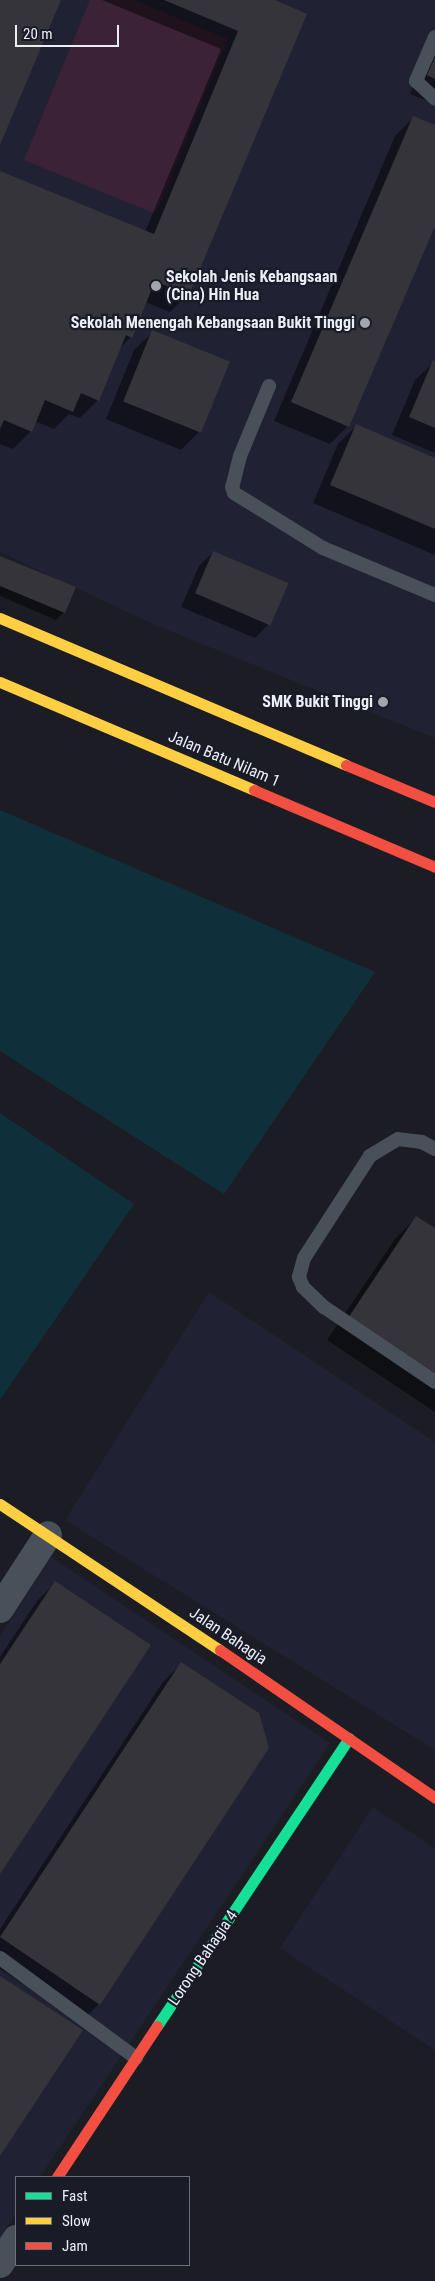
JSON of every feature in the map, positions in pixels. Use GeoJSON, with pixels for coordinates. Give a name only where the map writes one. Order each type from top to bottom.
{"type":"FeatureCollection","features":[{"type":"Feature","properties":{"kind":"street"},"geometry":{"type":"LineString","coordinates":[[0,618],[435,802]]}},
{"type":"Feature","properties":{"kind":"street","name":"Jalan Batu Nilam 1"},"geometry":{"type":"LineString","coordinates":[[0,682],[435,867]]}},
{"type":"Feature","properties":{"kind":"street","name":"Jalan Bahagia"},"geometry":{"type":"LineString","coordinates":[[0,1504],[349,1738],[435,1798]]}},
{"type":"Feature","properties":{"kind":"street"},"geometry":{"type":"LineString","coordinates":[[0,1609],[48,1535]]}},
{"type":"Feature","properties":{"kind":"street","name":"Lorong Bahagia 4"},"geometry":{"type":"LineString","coordinates":[[58,2176],[349,1738]]}},
{"type":"Feature","properties":{"kind":"street"},"geometry":{"type":"LineString","coordinates":[[0,2264],[15,2241]]}},
{"type":"Feature","properties":{"kind":"lane"},"geometry":{"type":"LineString","coordinates":[[435,37],[416,81],[435,99]]}},
{"type":"Feature","properties":{"kind":"lane"},"geometry":{"type":"LineString","coordinates":[[270,386],[240,456],[232,487],[234,493],[324,548],[435,595]]}},
{"type":"Feature","properties":{"kind":"lane"},"geometry":{"type":"LineString","coordinates":[[435,1149],[422,1142],[398,1139],[370,1156],[304,1258],[299,1277],[303,1287],[324,1308],[435,1382]]}},
{"type":"Feature","properties":{"kind":"lane"},"geometry":{"type":"LineString","coordinates":[[0,1958],[136,2058]]}},
{"type":"Feature","properties":{"kind":"shaded area","name":"Sekolah Jenis Kebangsaan (Cina) Hin Hua"},"geometry":{"type":"Polygon","coordinates":[[[0,0],[435,0],[435,738],[155,625],[0,552],[0,0]]]}},
{"type":"Feature","properties":{"kind":"shaded area"},"geometry":{"type":"Polygon","coordinates":[[[90,0],[134,0],[228,39],[156,214],[24,160],[90,0]]]}},
{"type":"Feature","properties":{"kind":"shaded area"},"geometry":{"type":"Polygon","coordinates":[[[0,810],[375,972],[224,1194],[0,1051],[0,810]]]}},
{"type":"Feature","properties":{"kind":"shaded area"},"geometry":{"type":"Polygon","coordinates":[[[0,1113],[134,1204],[0,1400],[0,1113]]]}},
{"type":"Feature","properties":{"kind":"shaded area"},"geometry":{"type":"Polygon","coordinates":[[[209,1292],[435,1442],[435,1750],[65,1520],[209,1292]]]}},
{"type":"Feature","properties":{"kind":"shaded area"},"geometry":{"type":"Polygon","coordinates":[[[51,1557],[330,1743],[41,2176],[15,2176],[15,2215],[0,2238],[0,1636],[51,1557]]]}},
{"type":"Feature","properties":{"kind":"shaded area"},"geometry":{"type":"Polygon","coordinates":[[[373,1807],[435,1848],[435,2050],[280,1948],[373,1807]]]}},
{"type":"Feature","properties":{"kind":"building"},"geometry":{"type":"Polygon","coordinates":[[[0,0],[61,0],[0,145],[0,0]]]}},
{"type":"Feature","properties":{"kind":"building"},"geometry":{"type":"Polygon","coordinates":[[[164,0],[275,0],[307,14],[189,295],[155,281],[132,338],[126,335],[99,401],[81,393],[73,412],[45,400],[32,432],[4,420],[0,429],[0,171],[154,234],[238,31],[164,0]]]}},
{"type":"Feature","properties":{"kind":"building"},"geometry":{"type":"Polygon","coordinates":[[[435,57],[435,79],[427,75],[435,57]]]}},
{"type":"Feature","properties":{"kind":"building"},"geometry":{"type":"Polygon","coordinates":[[[413,116],[435,125],[435,226],[349,427],[291,402],[413,116]]]}},
{"type":"Feature","properties":{"kind":"building"},"geometry":{"type":"Polygon","coordinates":[[[152,330],[230,361],[201,433],[123,401],[152,330]]]}},
{"type":"Feature","properties":{"kind":"building"},"geometry":{"type":"Polygon","coordinates":[[[433,360],[435,361],[435,428],[409,417],[433,360]]]}},
{"type":"Feature","properties":{"kind":"building"},"geometry":{"type":"Polygon","coordinates":[[[356,424],[435,458],[435,529],[330,485],[356,424]]]}},
{"type":"Feature","properties":{"kind":"building"},"geometry":{"type":"Polygon","coordinates":[[[213,551],[288,583],[271,625],[195,593],[213,551]]]}},
{"type":"Feature","properties":{"kind":"building"},"geometry":{"type":"Polygon","coordinates":[[[0,556],[76,587],[65,613],[0,586],[0,556]]]}},
{"type":"Feature","properties":{"kind":"building"},"geometry":{"type":"Polygon","coordinates":[[[416,1216],[435,1228],[435,1376],[348,1318],[416,1216]]]}},
{"type":"Feature","properties":{"kind":"building"},"geometry":{"type":"Polygon","coordinates":[[[55,1581],[151,1645],[0,1874],[0,1664],[55,1581]]]}},
{"type":"Feature","properties":{"kind":"building"},"geometry":{"type":"Polygon","coordinates":[[[181,1662],[259,1713],[269,1748],[100,2005],[0,1937],[181,1662]]]}},
{"type":"Feature","properties":{"kind":"building"},"geometry":{"type":"Polygon","coordinates":[[[0,1976],[83,2030],[0,2156],[0,1976]]]}},
{"type":"Feature","properties":{"kind":"traffic: fast"},"geometry":{"type":"LineString","coordinates":[[157,2026],[349,1738]]}},
{"type":"Feature","properties":{"kind":"traffic: slow"},"geometry":{"type":"LineString","coordinates":[[0,618],[346,765]]}},
{"type":"Feature","properties":{"kind":"traffic: slow"},"geometry":{"type":"LineString","coordinates":[[0,682],[254,790]]}},
{"type":"Feature","properties":{"kind":"traffic: slow"},"geometry":{"type":"LineString","coordinates":[[0,1504],[220,1650]]}},
{"type":"Feature","properties":{"kind":"traffic: jam"},"geometry":{"type":"LineString","coordinates":[[346,765],[435,802]]}},
{"type":"Feature","properties":{"kind":"traffic: jam"},"geometry":{"type":"LineString","coordinates":[[254,790],[435,867]]}},
{"type":"Feature","properties":{"kind":"traffic: jam"},"geometry":{"type":"LineString","coordinates":[[220,1650],[435,1798]]}},
{"type":"Feature","properties":{"kind":"traffic: jam"},"geometry":{"type":"LineString","coordinates":[[58,2176],[157,2026]]}},
{"type":"Feature","properties":{"kind":"place","name":"Sekolah Jenis Kebangsaan (Cina) Hin Hua"},"geometry":{"type":"Point","coordinates":[156,286]}},
{"type":"Feature","properties":{"kind":"place","name":"Sekolah Menengah Kebangsaan Bukit Tinggi"},"geometry":{"type":"Point","coordinates":[365,323]}},
{"type":"Feature","properties":{"kind":"place","name":"SMK Bukit Tinggi"},"geometry":{"type":"Point","coordinates":[383,702]}}]}
